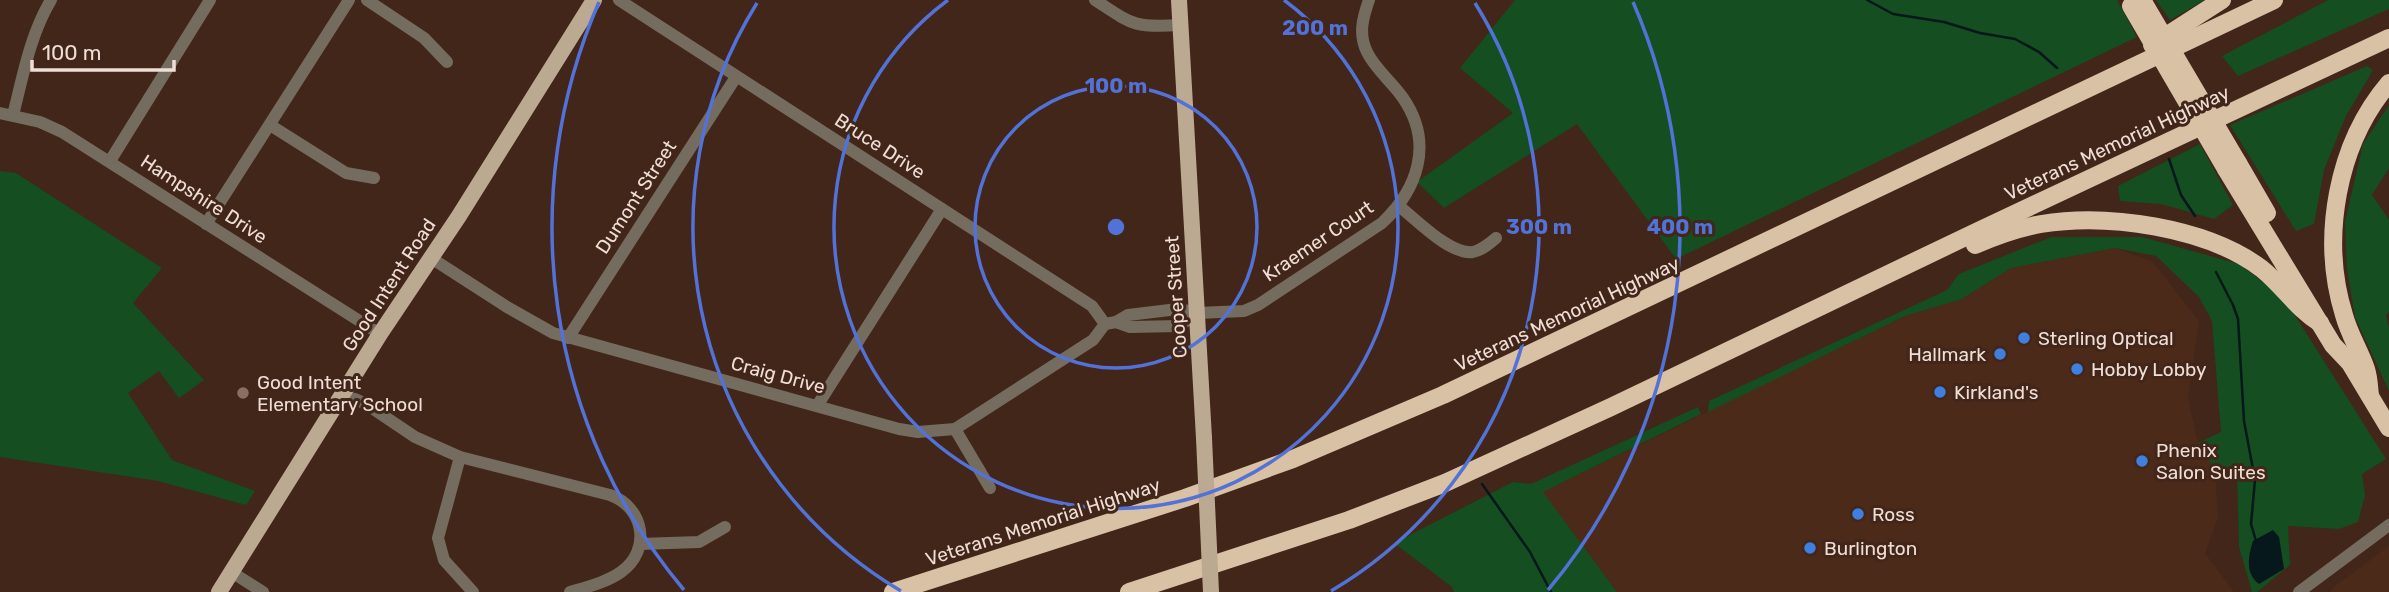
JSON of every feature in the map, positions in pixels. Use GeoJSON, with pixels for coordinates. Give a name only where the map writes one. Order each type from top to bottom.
{"type":"FeatureCollection","features":[{"type":"Feature","properties":{"kind":"highway"},"geometry":{"type":"LineString","coordinates":[[2110,77],[2132,57],[2222,0]]}},
{"type":"Feature","properties":{"kind":"highway","name":"Veterans Memorial Highway"},"geometry":{"type":"LineString","coordinates":[[893,592],[1185,498],[1306,454],[1443,395],[1576,333],[2274,0]]}},
{"type":"Feature","properties":{"kind":"highway"},"geometry":{"type":"LineString","coordinates":[[2134,2],[2232,166],[2342,339],[2350,363]]}},
{"type":"Feature","properties":{"kind":"highway","name":"Veterans Memorial Highway"},"geometry":{"type":"LineString","coordinates":[[1129,592],[1349,520],[1445,483],[1813,312],[2389,38]]}},
{"type":"Feature","properties":{"kind":"highway"},"geometry":{"type":"LineString","coordinates":[[2370,396],[2367,370],[2343,314],[2337,287],[2333,232],[2336,203],[2353,144],[2372,107],[2389,83]]}},
{"type":"Feature","properties":{"kind":"highway"},"geometry":{"type":"LineString","coordinates":[[2232,166],[2333,345],[2350,363],[2389,428]]}},
{"type":"Feature","properties":{"kind":"highway"},"geometry":{"type":"LineString","coordinates":[[1813,312],[2014,230],[2039,224],[2092,220],[2145,225],[2209,242],[2260,268],[2305,314],[2320,323]]}},
{"type":"Feature","properties":{"kind":"main road","name":"Good Intent Road"},"geometry":{"type":"LineString","coordinates":[[219,592],[380,334],[460,216],[594,0]]}},
{"type":"Feature","properties":{"kind":"main road","name":"Cooper Street"},"geometry":{"type":"LineString","coordinates":[[1179,0],[1211,592]]}},
{"type":"Feature","properties":{"kind":"street"},"geometry":{"type":"LineString","coordinates":[[7,114],[39,20],[51,0]]}},
{"type":"Feature","properties":{"kind":"street"},"geometry":{"type":"LineString","coordinates":[[110,161],[210,0]]}},
{"type":"Feature","properties":{"kind":"street"},"geometry":{"type":"LineString","coordinates":[[206,224],[349,0]]}},
{"type":"Feature","properties":{"kind":"street"},"geometry":{"type":"LineString","coordinates":[[367,0],[424,38],[447,62]]}},
{"type":"Feature","properties":{"kind":"street","name":"Bruce Drive"},"geometry":{"type":"LineString","coordinates":[[619,0],[1092,306],[1110,323]]}},
{"type":"Feature","properties":{"kind":"street"},"geometry":{"type":"LineString","coordinates":[[1095,0],[1131,23],[1147,27],[1180,25]]}},
{"type":"Feature","properties":{"kind":"street","name":"Kraemer Court"},"geometry":{"type":"LineString","coordinates":[[1198,313],[1244,311],[1258,305],[1382,223],[1399,206],[1416,174],[1419,145],[1411,111],[1367,52],[1362,29],[1369,0]]}},
{"type":"Feature","properties":{"kind":"street","name":"Dumont Street"},"geometry":{"type":"LineString","coordinates":[[568,338],[736,77]]}},
{"type":"Feature","properties":{"kind":"street","name":"Hampshire Drive"},"geometry":{"type":"LineString","coordinates":[[7,114],[40,122],[62,132],[380,334]]}},
{"type":"Feature","properties":{"kind":"street"},"geometry":{"type":"LineString","coordinates":[[270,125],[346,173],[374,178]]}},
{"type":"Feature","properties":{"kind":"street"},"geometry":{"type":"LineString","coordinates":[[1399,206],[1445,244],[1458,250],[1472,252],[1485,247],[1496,238]]}},
{"type":"Feature","properties":{"kind":"street"},"geometry":{"type":"LineString","coordinates":[[817,406],[942,209]]}},
{"type":"Feature","properties":{"kind":"street","name":"Craig Drive"},"geometry":{"type":"LineString","coordinates":[[431,258],[553,333],[918,432],[955,429],[1093,340],[1110,323]]}},
{"type":"Feature","properties":{"kind":"street"},"geometry":{"type":"LineString","coordinates":[[1110,323],[1130,327],[1180,326],[1198,313]]}},
{"type":"Feature","properties":{"kind":"street"},"geometry":{"type":"LineString","coordinates":[[341,397],[366,404],[415,437],[460,457],[621,499],[630,506],[641,527],[640,544],[629,565],[620,573],[570,592]]}},
{"type":"Feature","properties":{"kind":"street"},"geometry":{"type":"LineString","coordinates":[[955,429],[990,488]]}},
{"type":"Feature","properties":{"kind":"street"},"geometry":{"type":"LineString","coordinates":[[460,457],[438,538],[444,560],[473,592]]}},
{"type":"Feature","properties":{"kind":"street"},"geometry":{"type":"LineString","coordinates":[[2299,592],[2389,525]]}},
{"type":"Feature","properties":{"kind":"street"},"geometry":{"type":"LineString","coordinates":[[640,544],[699,542],[725,527]]}},
{"type":"Feature","properties":{"kind":"street"},"geometry":{"type":"LineString","coordinates":[[233,573],[263,592]]}},
{"type":"Feature","properties":{"kind":"shaded area"},"geometry":{"type":"Polygon","coordinates":[[[2115,248],[2153,262],[2199,321],[2188,398],[2198,443],[2215,470],[2218,517],[2205,553],[2234,592],[1617,592],[1542,492],[1905,316],[1962,299],[2011,268],[2115,248]]]}},
{"type":"Feature","properties":{"kind":"shaded area"},"geometry":{"type":"Polygon","coordinates":[[[2273,530],[2279,537],[2284,569],[2259,584],[2251,575],[2251,547],[2253,541],[2273,530]]]}},
{"type":"Feature","properties":{"kind":"shaded area"},"geometry":{"type":"Polygon","coordinates":[[[2389,546],[2389,592],[2330,592],[2334,587],[2389,546]]]}},
{"type":"Feature","properties":{"kind":"green space"},"geometry":{"type":"Polygon","coordinates":[[[1515,0],[2117,0],[2137,37],[1676,259],[1577,124],[1444,208],[1417,182],[1513,113],[1460,68],[1515,0]]]}},
{"type":"Feature","properties":{"kind":"green space"},"geometry":{"type":"Polygon","coordinates":[[[2156,0],[2205,0],[2170,20],[2156,0]]]}},
{"type":"Feature","properties":{"kind":"green space"},"geometry":{"type":"Polygon","coordinates":[[[2328,0],[2389,0],[2389,9],[2238,76],[2222,56],[2328,0]]]}},
{"type":"Feature","properties":{"kind":"green space"},"geometry":{"type":"Polygon","coordinates":[[[2367,66],[2373,70],[2346,116],[2324,170],[2314,224],[2296,231],[2230,125],[2367,66]]]}},
{"type":"Feature","properties":{"kind":"green space"},"geometry":{"type":"Polygon","coordinates":[[[2389,105],[2389,168],[2372,195],[2389,220],[2389,312],[2386,315],[2389,328],[2389,391],[2355,317],[2347,269],[2345,222],[2363,144],[2389,105]]]}},
{"type":"Feature","properties":{"kind":"green space"},"geometry":{"type":"Polygon","coordinates":[[[2200,144],[2233,205],[2214,219],[2161,204],[2120,201],[2118,186],[2200,144]]]}},
{"type":"Feature","properties":{"kind":"green space"},"geometry":{"type":"Polygon","coordinates":[[[0,171],[16,173],[162,268],[133,303],[204,380],[179,398],[159,371],[128,393],[172,460],[255,491],[246,505],[158,481],[0,457],[0,171]]]}},
{"type":"Feature","properties":{"kind":"green space"},"geometry":{"type":"Polygon","coordinates":[[[2051,237],[2142,237],[2239,264],[2284,298],[2386,459],[2362,474],[2365,495],[2358,522],[2339,529],[2288,526],[2290,565],[2257,592],[2252,592],[2239,547],[2237,471],[2215,470],[2198,443],[2221,432],[2212,321],[2199,297],[2156,256],[2115,248],[2011,268],[1962,299],[1905,316],[1708,412],[1709,401],[1947,290],[1959,274],[2051,237]]]}},
{"type":"Feature","properties":{"kind":"green space"},"geometry":{"type":"Polygon","coordinates":[[[1698,407],[1701,414],[1543,492],[1617,592],[1454,592],[1452,587],[1394,543],[1513,482],[1531,484],[1698,407]]]}},
{"type":"Feature","properties":{"kind":"waterway"},"geometry":{"type":"LineString","coordinates":[[1867,0],[1893,14],[1944,22],[1980,33],[2015,39],[2039,52],[2057,68]]}},
{"type":"Feature","properties":{"kind":"waterway"},"geometry":{"type":"LineString","coordinates":[[2169,159],[2181,195],[2195,216]]}},
{"type":"Feature","properties":{"kind":"waterway"},"geometry":{"type":"LineString","coordinates":[[2216,272],[2238,319],[2244,421],[2255,480],[2251,524],[2256,541]]}},
{"type":"Feature","properties":{"kind":"waterway"},"geometry":{"type":"LineString","coordinates":[[1482,484],[1530,552],[1551,592]]}},
{"type":"Feature","properties":{"kind":"place","name":"Sterling Optical"},"geometry":{"type":"Point","coordinates":[2024,338]}},
{"type":"Feature","properties":{"kind":"place","name":"Hallmark"},"geometry":{"type":"Point","coordinates":[2000,354]}},
{"type":"Feature","properties":{"kind":"place","name":"Hobby Lobby"},"geometry":{"type":"Point","coordinates":[2077,369]}},
{"type":"Feature","properties":{"kind":"place","name":"Kirkland's"},"geometry":{"type":"Point","coordinates":[1940,392]}},
{"type":"Feature","properties":{"kind":"place","name":"Good Intent Elementary School"},"geometry":{"type":"Point","coordinates":[243,393]}},
{"type":"Feature","properties":{"kind":"place","name":"Phenix Salon Suites"},"geometry":{"type":"Point","coordinates":[2142,461]}},
{"type":"Feature","properties":{"kind":"place","name":"Ross"},"geometry":{"type":"Point","coordinates":[1858,514]}},
{"type":"Feature","properties":{"kind":"place","name":"Burlington"},"geometry":{"type":"Point","coordinates":[1810,548]}}]}
